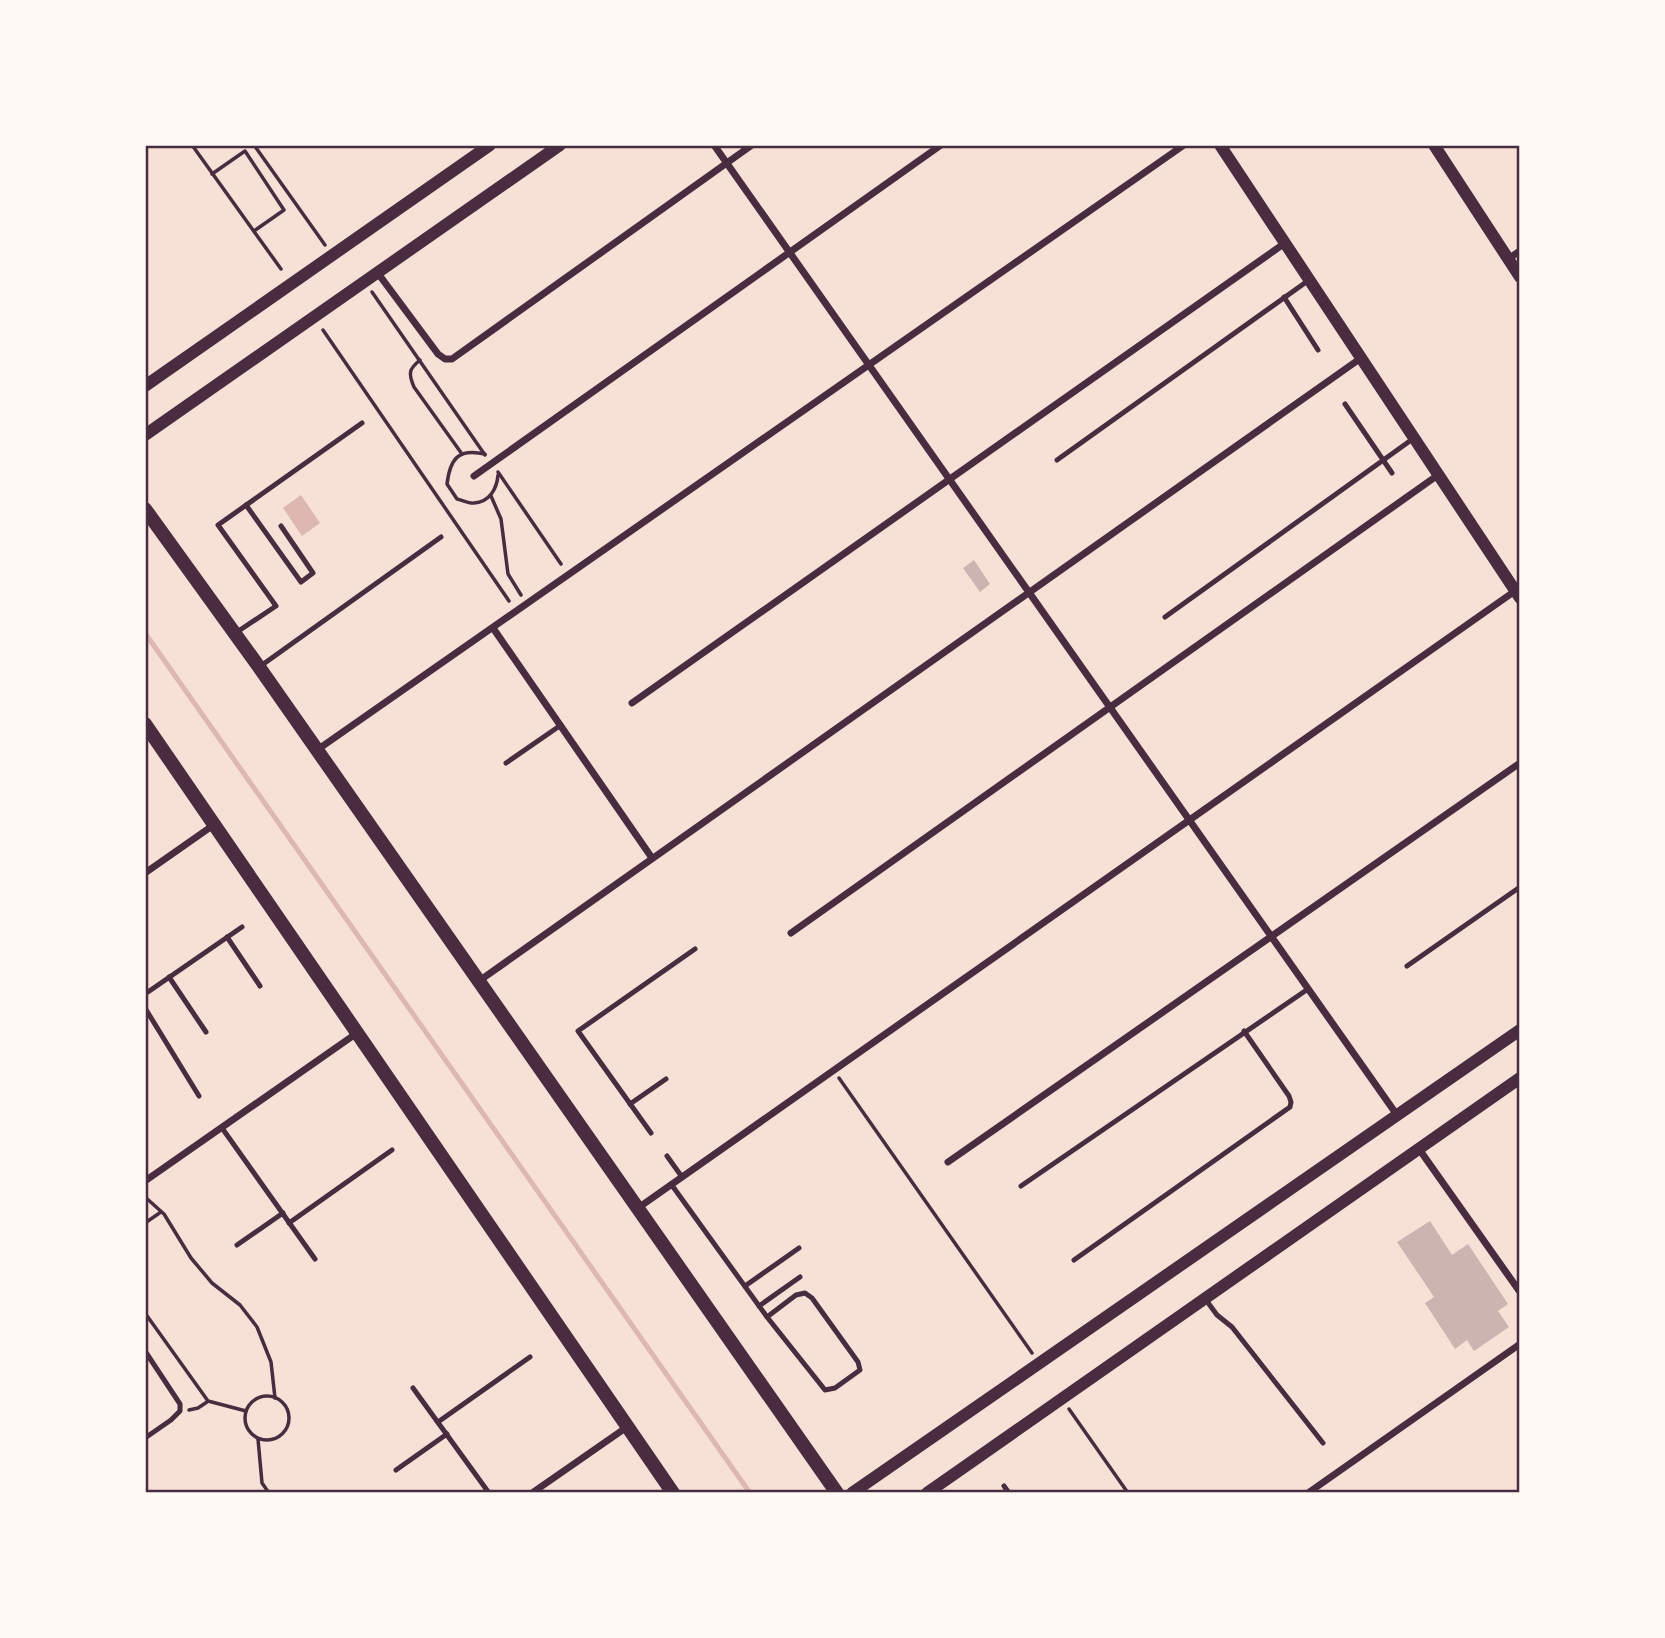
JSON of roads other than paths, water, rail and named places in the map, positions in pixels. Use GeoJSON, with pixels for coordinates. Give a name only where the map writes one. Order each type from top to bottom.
{"type":"FeatureCollection","features":[{"type":"Feature","properties":{"kind":"main road"},"geometry":{"type":"LineString","coordinates":[[145,509],[259,667],[836,1493]]}},
{"type":"Feature","properties":{"kind":"main road"},"geometry":{"type":"LineString","coordinates":[[145,724],[673,1493]]}},
{"type":"Feature","properties":{"kind":"street"},"geometry":{"type":"LineString","coordinates":[[145,386],[490,145]]}},
{"type":"Feature","properties":{"kind":"street"},"geometry":{"type":"LineString","coordinates":[[145,435],[560,145]]}},
{"type":"Feature","properties":{"kind":"street"},"geometry":{"type":"LineString","coordinates":[[715,145],[1397,1115]]}},
{"type":"Feature","properties":{"kind":"street"},"geometry":{"type":"LineString","coordinates":[[377,272],[438,354],[452,359],[752,145]]}},
{"type":"Feature","properties":{"kind":"street"},"geometry":{"type":"LineString","coordinates":[[474,476],[941,145]]}},
{"type":"Feature","properties":{"kind":"street"},"geometry":{"type":"LineString","coordinates":[[317,750],[1184,145]]}},
{"type":"Feature","properties":{"kind":"street"},"geometry":{"type":"LineString","coordinates":[[638,1208],[1189,820],[1518,594],[1220,145]]}},
{"type":"Feature","properties":{"kind":"street"},"geometry":{"type":"LineString","coordinates":[[1434,145],[1520,277]]}},
{"type":"Feature","properties":{"kind":"street"},"geometry":{"type":"LineString","coordinates":[[632,703],[1285,243]]}},
{"type":"Feature","properties":{"kind":"street"},"geometry":{"type":"LineString","coordinates":[[1508,259],[1520,251]]}},
{"type":"Feature","properties":{"kind":"street"},"geometry":{"type":"LineString","coordinates":[[479,981],[1361,358]]}},
{"type":"Feature","properties":{"kind":"street"},"geometry":{"type":"LineString","coordinates":[[791,933],[1438,475]]}},
{"type":"Feature","properties":{"kind":"street"},"geometry":{"type":"LineString","coordinates":[[493,628],[652,858]]}},
{"type":"Feature","properties":{"kind":"street"},"geometry":{"type":"LineString","coordinates":[[948,1162],[1520,763]]}},
{"type":"Feature","properties":{"kind":"street"},"geometry":{"type":"LineString","coordinates":[[145,873],[215,824]]}},
{"type":"Feature","properties":{"kind":"street"},"geometry":{"type":"LineString","coordinates":[[852,1493],[1520,1030]]}},
{"type":"Feature","properties":{"kind":"street"},"geometry":{"type":"LineString","coordinates":[[145,1181],[358,1033]]}},
{"type":"Feature","properties":{"kind":"street"},"geometry":{"type":"LineString","coordinates":[[927,1493],[1520,1078]]}},
{"type":"Feature","properties":{"kind":"street"},"geometry":{"type":"LineString","coordinates":[[1419,1149],[1520,1292]]}},
{"type":"Feature","properties":{"kind":"street"},"geometry":{"type":"LineString","coordinates":[[1308,1493],[1520,1344]]}},
{"type":"Feature","properties":{"kind":"street"},"geometry":{"type":"LineString","coordinates":[[532,1493],[627,1426]]}},
{"type":"Feature","properties":{"kind":"lane"},"geometry":{"type":"LineString","coordinates":[[1057,460],[1309,280]]}},
{"type":"Feature","properties":{"kind":"lane"},"geometry":{"type":"LineString","coordinates":[[1284,297],[1318,350]]}},
{"type":"Feature","properties":{"kind":"lane"},"geometry":{"type":"LineString","coordinates":[[1345,404],[1392,474]]}},
{"type":"Feature","properties":{"kind":"lane"},"geometry":{"type":"LineString","coordinates":[[235,633],[276,606],[218,525],[362,423]]}},
{"type":"Feature","properties":{"kind":"lane"},"geometry":{"type":"LineString","coordinates":[[1165,617],[1414,438]]}},
{"type":"Feature","properties":{"kind":"lane"},"geometry":{"type":"LineString","coordinates":[[246,505],[301,582],[313,573],[281,526]]}},
{"type":"Feature","properties":{"kind":"lane"},"geometry":{"type":"LineString","coordinates":[[259,667],[441,537]]}},
{"type":"Feature","properties":{"kind":"lane"},"geometry":{"type":"LineString","coordinates":[[506,763],[561,725]]}},
{"type":"Feature","properties":{"kind":"lane"},"geometry":{"type":"LineString","coordinates":[[1407,966],[1520,887]]}},
{"type":"Feature","properties":{"kind":"lane"},"geometry":{"type":"LineString","coordinates":[[145,994],[242,927]]}},
{"type":"Feature","properties":{"kind":"lane"},"geometry":{"type":"LineString","coordinates":[[227,937],[260,985]]}},
{"type":"Feature","properties":{"kind":"lane"},"geometry":{"type":"LineString","coordinates":[[650,1133],[578,1031],[695,949]]}},
{"type":"Feature","properties":{"kind":"lane"},"geometry":{"type":"LineString","coordinates":[[169,977],[206,1032]]}},
{"type":"Feature","properties":{"kind":"lane"},"geometry":{"type":"LineString","coordinates":[[1021,1186],[1308,989]]}},
{"type":"Feature","properties":{"kind":"lane"},"geometry":{"type":"LineString","coordinates":[[145,1008],[199,1096]]}},
{"type":"Feature","properties":{"kind":"lane"},"geometry":{"type":"LineString","coordinates":[[1074,1260],[1290,1107],[1289,1096],[1244,1031]]}},
{"type":"Feature","properties":{"kind":"lane"},"geometry":{"type":"LineString","coordinates":[[630,1104],[666,1079]]}},
{"type":"Feature","properties":{"kind":"lane"},"geometry":{"type":"LineString","coordinates":[[222,1128],[315,1259]]}},
{"type":"Feature","properties":{"kind":"lane"},"geometry":{"type":"LineString","coordinates":[[289,1223],[392,1150]]}},
{"type":"Feature","properties":{"kind":"lane"},"geometry":{"type":"LineString","coordinates":[[667,1156],[682,1177]]}},
{"type":"Feature","properties":{"kind":"lane"},"geometry":{"type":"LineString","coordinates":[[671,1184],[767,1317],[825,1390],[835,1388],[860,1370],[858,1362],[828,1319],[805,1293],[796,1296],[767,1317]]}},
{"type":"Feature","properties":{"kind":"lane"},"geometry":{"type":"LineString","coordinates":[[237,1245],[282,1213]]}},
{"type":"Feature","properties":{"kind":"lane"},"geometry":{"type":"LineString","coordinates":[[745,1286],[799,1248]]}},
{"type":"Feature","properties":{"kind":"lane"},"geometry":{"type":"LineString","coordinates":[[759,1306],[800,1276]]}},
{"type":"Feature","properties":{"kind":"lane"},"geometry":{"type":"LineString","coordinates":[[1205,1298],[1216,1315],[1232,1327],[1323,1443]]}},
{"type":"Feature","properties":{"kind":"lane"},"geometry":{"type":"LineString","coordinates":[[145,1351],[180,1404],[180,1411],[171,1420],[145,1438]]}},
{"type":"Feature","properties":{"kind":"lane"},"geometry":{"type":"LineString","coordinates":[[438,1422],[530,1357]]}},
{"type":"Feature","properties":{"kind":"lane"},"geometry":{"type":"LineString","coordinates":[[413,1388],[489,1493]]}},
{"type":"Feature","properties":{"kind":"lane"},"geometry":{"type":"LineString","coordinates":[[396,1470],[447,1434]]}},
{"type":"Feature","properties":{"kind":"lane"},"geometry":{"type":"LineString","coordinates":[[1004,1486],[1009,1493]]}},
{"type":"Feature","properties":{"kind":"waterway"},"geometry":{"type":"LineString","coordinates":[[145,633],[750,1493]]}}]}
